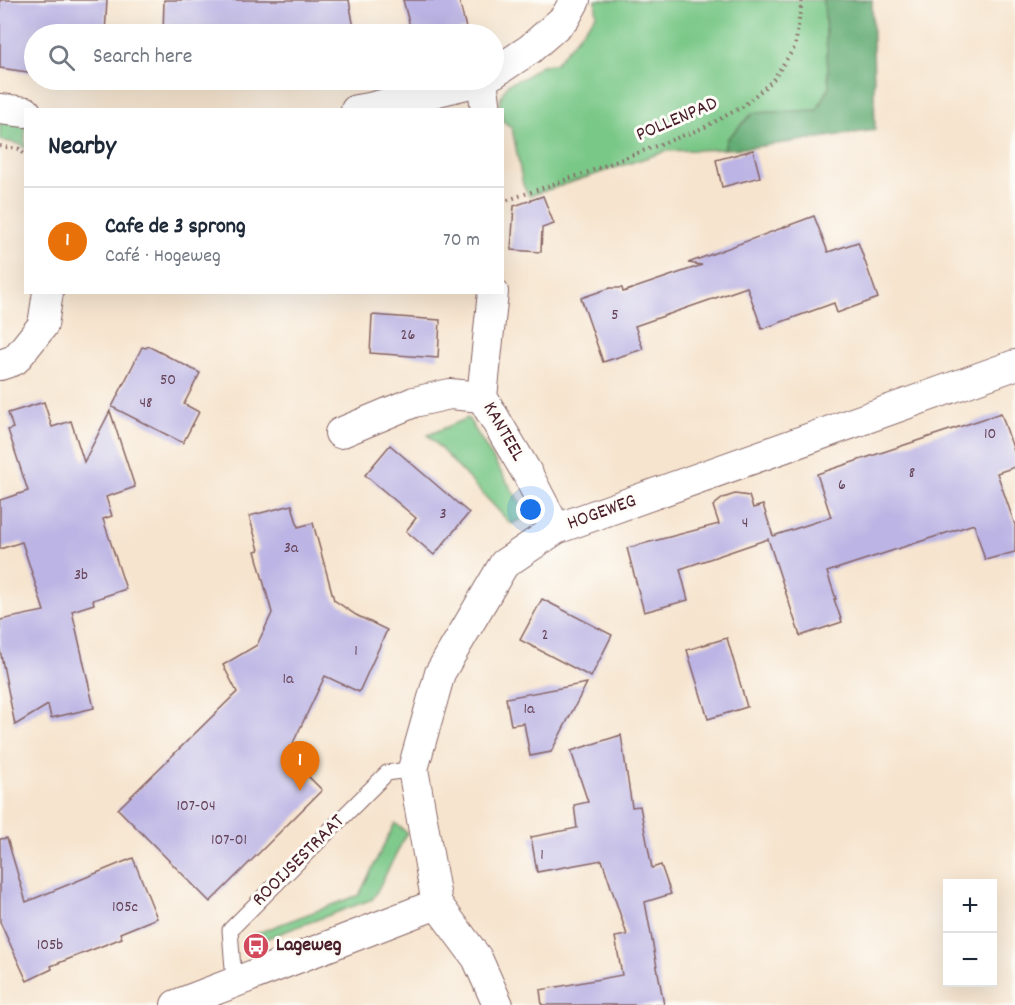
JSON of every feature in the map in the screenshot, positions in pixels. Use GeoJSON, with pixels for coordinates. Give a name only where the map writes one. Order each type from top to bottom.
{"type":"FeatureCollection","features":[{"type":"Feature","properties":{"kind":"street"},"geometry":{"type":"LineString","coordinates":[[504,67],[530,50],[565,18],[575,0]]}},
{"type":"Feature","properties":{"kind":"street"},"geometry":{"type":"LineString","coordinates":[[369,108],[439,90]]}},
{"type":"Feature","properties":{"kind":"street"},"geometry":{"type":"LineString","coordinates":[[486,90],[486,108]]}},
{"type":"Feature","properties":{"kind":"street"},"geometry":{"type":"LineString","coordinates":[[0,109],[24,112]]}},
{"type":"Feature","properties":{"kind":"street"},"geometry":{"type":"LineString","coordinates":[[0,365],[15,360],[43,325],[48,294]]}},
{"type":"Feature","properties":{"kind":"street","name":"KANTEEL"},"geometry":{"type":"LineString","coordinates":[[493,294],[482,397],[527,473],[556,529]]}},
{"type":"Feature","properties":{"kind":"street","name":"HOGEWEG"},"geometry":{"type":"LineString","coordinates":[[437,904],[413,769],[440,674],[504,564],[556,529],[1015,365]]}},
{"type":"Feature","properties":{"kind":"street"},"geometry":{"type":"LineString","coordinates":[[340,434],[414,402],[450,394],[482,397]]}},
{"type":"Feature","properties":{"kind":"street"},"geometry":{"type":"LineString","coordinates":[[176,1005],[437,904],[477,958],[498,1005]]}},
{"type":"Feature","properties":{"kind":"lane","name":"ROOIJSESTRAAT"},"geometry":{"type":"LineString","coordinates":[[234,982],[230,930],[387,773],[413,769]]}},
{"type":"Feature","properties":{"kind":"path","name":"POLLENPAD"},"geometry":{"type":"LineString","coordinates":[[504,201],[703,128],[742,107],[772,81],[795,46],[802,0]]}},
{"type":"Feature","properties":{"kind":"path"},"geometry":{"type":"LineString","coordinates":[[0,146],[19,149],[24,154]]}},
{"type":"Feature","properties":{"kind":"green space"},"geometry":{"type":"Polygon","coordinates":[[[596,0],[824,0],[829,88],[817,110],[753,113],[727,139],[724,149],[667,151],[529,196],[523,185],[512,128],[504,122],[504,108],[498,108],[502,94],[508,84],[525,77],[541,65],[555,64],[596,15],[596,0]]]}},
{"type":"Feature","properties":{"kind":"green space"},"geometry":{"type":"Polygon","coordinates":[[[824,0],[872,0],[875,130],[748,148],[724,149],[727,139],[753,113],[817,110],[829,88],[824,0]]]}},
{"type":"Feature","properties":{"kind":"green space"},"geometry":{"type":"Polygon","coordinates":[[[0,118],[24,124],[24,148],[20,144],[0,140],[0,118]]]}},
{"type":"Feature","properties":{"kind":"green space"},"geometry":{"type":"Polygon","coordinates":[[[468,418],[528,516],[511,524],[428,435],[468,418]]]}},
{"type":"Feature","properties":{"kind":"green space"},"geometry":{"type":"Polygon","coordinates":[[[395,823],[407,833],[373,899],[246,946],[249,936],[359,895],[395,823]]]}},
{"type":"Feature","properties":{"kind":"building"},"geometry":{"type":"Polygon","coordinates":[[[0,0],[107,0],[106,24],[24,24],[24,72],[0,68],[0,0]]]}},
{"type":"Feature","properties":{"kind":"building"},"geometry":{"type":"Polygon","coordinates":[[[164,0],[349,0],[353,24],[163,24],[164,0]]]}},
{"type":"Feature","properties":{"kind":"building"},"geometry":{"type":"Polygon","coordinates":[[[403,0],[459,0],[465,24],[409,24],[403,0]]]}},
{"type":"Feature","properties":{"kind":"building"},"geometry":{"type":"Polygon","coordinates":[[[753,150],[760,177],[722,187],[716,160],[753,150]]]}},
{"type":"Feature","properties":{"kind":"building"},"geometry":{"type":"Polygon","coordinates":[[[543,196],[554,224],[542,228],[541,252],[511,250],[514,206],[543,196]]]}},
{"type":"Feature","properties":{"kind":"building"},"geometry":{"type":"Polygon","coordinates":[[[814,216],[828,252],[858,242],[878,298],[837,313],[834,303],[762,329],[747,287],[635,326],[643,349],[603,362],[581,298],[610,288],[622,288],[623,292],[702,265],[688,263],[814,216]]]}},
{"type":"Feature","properties":{"kind":"building"},"geometry":{"type":"Polygon","coordinates":[[[372,315],[440,320],[438,358],[370,353],[372,315]]]}},
{"type":"Feature","properties":{"kind":"building"},"geometry":{"type":"Polygon","coordinates":[[[148,346],[200,373],[184,404],[199,412],[183,443],[112,407],[142,347],[148,346]]]}},
{"type":"Feature","properties":{"kind":"building"},"geometry":{"type":"Polygon","coordinates":[[[44,402],[52,427],[71,421],[84,462],[110,411],[135,487],[106,497],[112,516],[103,519],[126,589],[93,600],[94,604],[72,611],[94,708],[51,718],[48,705],[15,725],[0,650],[0,620],[44,611],[22,542],[0,549],[0,500],[28,491],[8,430],[13,428],[8,413],[44,402]]]}},
{"type":"Feature","properties":{"kind":"building"},"geometry":{"type":"Polygon","coordinates":[[[1001,413],[1015,454],[1015,467],[997,473],[1015,525],[1015,552],[985,560],[974,524],[827,572],[842,622],[800,636],[768,539],[680,569],[688,600],[644,612],[627,548],[719,524],[713,506],[723,498],[735,494],[749,496],[753,508],[763,505],[773,536],[831,517],[817,474],[1001,413]]]}},
{"type":"Feature","properties":{"kind":"building"},"geometry":{"type":"Polygon","coordinates":[[[390,445],[469,513],[434,555],[406,531],[416,518],[365,475],[390,445]]]}},
{"type":"Feature","properties":{"kind":"building"},"geometry":{"type":"Polygon","coordinates":[[[292,505],[298,527],[313,523],[334,600],[356,615],[387,630],[359,692],[325,676],[293,743],[315,766],[307,775],[322,790],[210,902],[118,809],[237,692],[223,665],[257,645],[272,613],[255,551],[259,550],[249,516],[292,505]]]}},
{"type":"Feature","properties":{"kind":"building"},"geometry":{"type":"Polygon","coordinates":[[[542,599],[612,635],[591,677],[520,640],[542,599]]]}},
{"type":"Feature","properties":{"kind":"building"},"geometry":{"type":"Polygon","coordinates":[[[727,638],[747,707],[708,719],[687,650],[727,638]]]}},
{"type":"Feature","properties":{"kind":"building"},"geometry":{"type":"Polygon","coordinates":[[[587,683],[551,752],[530,756],[524,723],[511,725],[506,698],[587,683]]]}},
{"type":"Feature","properties":{"kind":"building"},"geometry":{"type":"Polygon","coordinates":[[[621,735],[632,807],[640,806],[652,868],[661,865],[671,894],[645,902],[664,1005],[542,1005],[540,990],[622,975],[615,937],[627,935],[602,860],[537,872],[531,837],[577,828],[574,805],[588,802],[571,751],[621,735]]]}},
{"type":"Feature","properties":{"kind":"building"},"geometry":{"type":"Polygon","coordinates":[[[7,838],[26,902],[133,858],[157,918],[120,933],[122,938],[51,966],[52,969],[27,981],[0,922],[0,839],[7,838]]]}},
{"type":"Feature","properties":{"kind":"place","name":"Cafe de 3 sprong"},"geometry":{"type":"Point","coordinates":[300,791]}},
{"type":"Feature","properties":{"kind":"place","name":"Lageweg"},"geometry":{"type":"Point","coordinates":[256,946]}}]}
